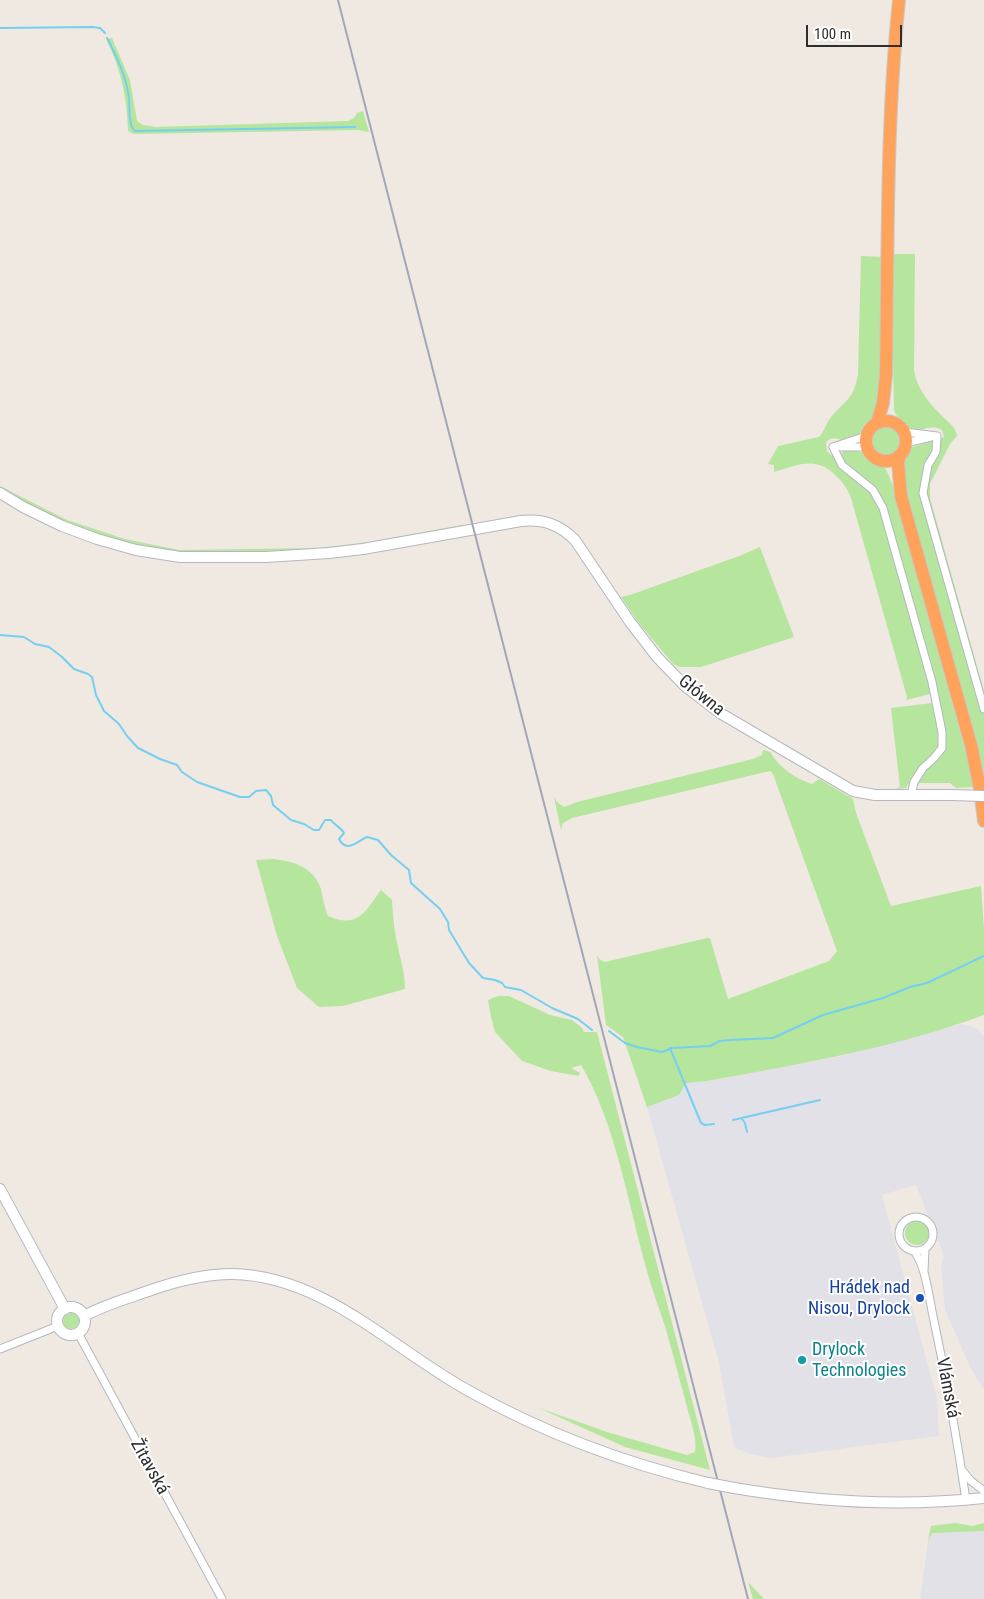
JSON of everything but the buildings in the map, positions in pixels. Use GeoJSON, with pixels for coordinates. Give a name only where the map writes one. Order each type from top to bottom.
{"type":"FeatureCollection","features":[{"type":"Feature","properties":{"kind":"highway"},"geometry":{"type":"LineString","coordinates":[[877,423],[883,403],[886,375],[890,110],[899,0]]}},
{"type":"Feature","properties":{"kind":"highway"},"geometry":{"type":"LineString","coordinates":[[879,460],[891,460],[900,455],[905,449],[905,438],[895,423],[889,403],[886,375]]}},
{"type":"Feature","properties":{"kind":"highway"},"geometry":{"type":"LineString","coordinates":[[895,423],[886,420],[877,423],[868,430],[866,442],[869,453],[886,465],[901,496],[971,746],[980,789],[984,821]]}},
{"type":"Feature","properties":{"kind":"highway"},"geometry":{"type":"LineString","coordinates":[[900,455],[898,462],[901,496]]}},
{"type":"Feature","properties":{"kind":"main road","name":"Główna"},"geometry":{"type":"LineString","coordinates":[[0,493],[23,507],[62,526],[97,539],[136,550],[180,557],[266,557],[329,553],[535,520],[559,526],[575,540],[630,622],[657,657],[685,686],[720,713],[846,788],[865,794],[984,796]]}},
{"type":"Feature","properties":{"kind":"main road"},"geometry":{"type":"LineString","coordinates":[[0,1189],[65,1309]]}},
{"type":"Feature","properties":{"kind":"main road"},"geometry":{"type":"LineString","coordinates":[[84,1316],[172,1283],[193,1278],[234,1274],[252,1276],[283,1283],[336,1306],[468,1391],[513,1414],[600,1451],[672,1475],[734,1488],[805,1499],[889,1503],[984,1498]]}},
{"type":"Feature","properties":{"kind":"main road"},"geometry":{"type":"LineString","coordinates":[[76,1308],[84,1316],[84,1326],[78,1333],[66,1334],[58,1326],[58,1316],[65,1309],[76,1308]]}},
{"type":"Feature","properties":{"kind":"street"},"geometry":{"type":"LineString","coordinates":[[905,438],[936,436]]}},
{"type":"Feature","properties":{"kind":"street"},"geometry":{"type":"LineString","coordinates":[[905,438],[936,436]]}},
{"type":"Feature","properties":{"kind":"street"},"geometry":{"type":"LineString","coordinates":[[936,436],[936,452],[928,465],[923,493],[984,709]]}},
{"type":"Feature","properties":{"kind":"street"},"geometry":{"type":"LineString","coordinates":[[833,447],[866,442]]}},
{"type":"Feature","properties":{"kind":"street"},"geometry":{"type":"LineString","coordinates":[[833,447],[866,442]]}},
{"type":"Feature","properties":{"kind":"street"},"geometry":{"type":"LineString","coordinates":[[833,447],[842,465],[873,490],[883,508],[932,682],[942,732],[942,748],[923,768],[914,782],[911,795]]}},
{"type":"Feature","properties":{"kind":"street"},"geometry":{"type":"LineString","coordinates":[[912,1217],[923,1218],[932,1225],[934,1236],[925,1249],[909,1250],[902,1243],[899,1233],[903,1223],[912,1217]]}},
{"type":"Feature","properties":{"kind":"street"},"geometry":{"type":"LineString","coordinates":[[924,1276],[925,1249]]}},
{"type":"Feature","properties":{"kind":"street"},"geometry":{"type":"LineString","coordinates":[[914,1251],[924,1276]]}},
{"type":"Feature","properties":{"kind":"street","name":"Vlámská"},"geometry":{"type":"LineString","coordinates":[[924,1276],[951,1403],[966,1500]]}},
{"type":"Feature","properties":{"kind":"street"},"geometry":{"type":"LineString","coordinates":[[0,1349],[58,1326]]}},
{"type":"Feature","properties":{"kind":"street","name":"Žitavská"},"geometry":{"type":"LineString","coordinates":[[78,1333],[222,1599]]}},
{"type":"Feature","properties":{"kind":"street"},"geometry":{"type":"LineString","coordinates":[[962,1470],[971,1481],[984,1491]]}},
{"type":"Feature","properties":{"kind":"shaded area"},"geometry":{"type":"Polygon","coordinates":[[[961,1024],[977,1028],[984,1037],[984,1390],[971,1369],[945,1310],[941,1265],[944,1256],[916,1185],[882,1195],[937,1399],[939,1436],[771,1458],[747,1453],[734,1447],[719,1363],[647,1107],[679,1095],[686,1083],[707,1081],[841,1056],[961,1024]]]}},
{"type":"Feature","properties":{"kind":"shaded area"},"geometry":{"type":"Polygon","coordinates":[[[984,1531],[984,1599],[920,1599],[928,1541],[932,1533],[984,1531]]]}},
{"type":"Feature","properties":{"kind":"green space"},"geometry":{"type":"Polygon","coordinates":[[[112,38],[130,80],[137,121],[143,125],[156,127],[348,121],[354,118],[357,113],[363,111],[369,132],[359,130],[134,134],[128,131],[122,84],[116,61],[106,39],[112,38]]]}},
{"type":"Feature","properties":{"kind":"green space"},"geometry":{"type":"Polygon","coordinates":[[[894,254],[915,254],[914,370],[918,384],[925,396],[955,430],[957,436],[950,444],[930,484],[930,498],[984,691],[984,780],[902,480],[902,462],[910,448],[944,437],[942,430],[937,428],[932,427],[917,431],[909,429],[894,410],[894,254]]]}},
{"type":"Feature","properties":{"kind":"green space"},"geometry":{"type":"Polygon","coordinates":[[[861,256],[882,257],[881,399],[875,418],[865,424],[859,434],[841,440],[830,439],[826,442],[827,451],[831,455],[839,455],[848,450],[856,450],[882,465],[889,476],[974,787],[956,788],[950,783],[918,783],[912,779],[906,788],[896,789],[900,787],[891,708],[932,703],[930,694],[906,700],[907,697],[851,498],[844,484],[833,473],[819,465],[797,465],[774,472],[774,465],[768,464],[778,446],[819,437],[829,420],[854,390],[858,374],[861,256]]]}},
{"type":"Feature","properties":{"kind":"green space"},"geometry":{"type":"Polygon","coordinates":[[[886,425],[892,426],[900,434],[900,446],[892,454],[886,455],[880,454],[872,446],[871,440],[872,434],[880,426],[886,425]]]}},
{"type":"Feature","properties":{"kind":"green space"},"geometry":{"type":"Polygon","coordinates":[[[0,486],[67,520],[125,539],[179,550],[318,548],[369,542],[462,525],[463,529],[318,551],[179,553],[123,543],[65,523],[0,491],[0,486]]]}},
{"type":"Feature","properties":{"kind":"green space"},"geometry":{"type":"Polygon","coordinates":[[[760,547],[794,637],[701,667],[680,667],[673,664],[638,622],[621,597],[742,555],[760,547]]]}},
{"type":"Feature","properties":{"kind":"green space"},"geometry":{"type":"Polygon","coordinates":[[[763,750],[770,752],[783,768],[799,779],[812,784],[819,779],[853,799],[856,813],[891,906],[981,886],[984,929],[984,1015],[916,1037],[847,1054],[707,1081],[686,1083],[679,1095],[647,1107],[623,1037],[606,1025],[597,955],[600,960],[605,962],[710,938],[728,999],[829,961],[837,951],[773,774],[770,771],[572,818],[563,823],[561,830],[554,797],[564,807],[577,802],[753,759],[762,755],[763,750]]]}},
{"type":"Feature","properties":{"kind":"green space"},"geometry":{"type":"Polygon","coordinates":[[[273,859],[288,861],[308,870],[318,881],[328,916],[338,920],[347,921],[360,916],[381,890],[392,900],[405,989],[343,1006],[319,1007],[297,988],[277,936],[256,860],[273,859]]]}},
{"type":"Feature","properties":{"kind":"green space"},"geometry":{"type":"Polygon","coordinates":[[[498,996],[509,996],[550,1015],[572,1020],[584,1032],[597,1032],[710,1470],[625,1447],[539,1408],[607,1432],[687,1455],[695,1452],[696,1446],[692,1426],[665,1326],[649,1278],[620,1165],[593,1088],[581,1065],[571,1068],[580,1073],[579,1076],[551,1071],[522,1061],[495,1032],[488,1000],[498,996]]]}},
{"type":"Feature","properties":{"kind":"green space"},"geometry":{"type":"Polygon","coordinates":[[[917,1221],[922,1222],[928,1228],[928,1238],[922,1244],[917,1245],[912,1244],[906,1238],[905,1233],[906,1228],[912,1222],[917,1221]]]}},
{"type":"Feature","properties":{"kind":"green space"},"geometry":{"type":"Polygon","coordinates":[[[68,1313],[74,1313],[79,1318],[77,1327],[68,1329],[63,1324],[63,1318],[68,1313]]]}},
{"type":"Feature","properties":{"kind":"green space"},"geometry":{"type":"Polygon","coordinates":[[[955,1523],[973,1526],[984,1523],[984,1531],[932,1533],[928,1541],[931,1526],[955,1523]]]}},
{"type":"Feature","properties":{"kind":"green space"},"geometry":{"type":"Polygon","coordinates":[[[748,1582],[764,1599],[753,1599],[748,1582]]]}},
{"type":"Feature","properties":{"kind":"waterway"},"geometry":{"type":"LineString","coordinates":[[0,28],[93,27],[100,28],[105,33]]}},
{"type":"Feature","properties":{"kind":"waterway"},"geometry":{"type":"LineString","coordinates":[[107,38],[126,82],[130,121],[135,131],[355,127]]}},
{"type":"Feature","properties":{"kind":"waterway"},"geometry":{"type":"LineString","coordinates":[[0,635],[24,637],[35,644],[49,647],[74,669],[88,674],[92,677],[96,695],[104,711],[119,724],[138,748],[177,765],[182,772],[197,782],[240,797],[249,797],[256,791],[266,790],[271,796],[273,805],[291,820],[304,824],[314,830],[319,830],[325,820],[331,820],[344,833],[339,839],[345,846],[352,845],[367,837],[378,840],[391,855],[409,870],[411,883],[440,909],[448,922],[449,930],[469,963],[483,978],[495,980],[502,983],[505,987],[521,990],[552,1008],[578,1019],[592,1030]]}},
{"type":"Feature","properties":{"kind":"waterway"},"geometry":{"type":"LineString","coordinates":[[609,1031],[625,1043],[662,1052],[672,1048],[710,1046],[720,1041],[773,1038],[823,1015],[927,983],[984,956]]}},
{"type":"Feature","properties":{"kind":"waterway"},"geometry":{"type":"LineString","coordinates":[[670,1048],[701,1123],[705,1125],[714,1124]]}},
{"type":"Feature","properties":{"kind":"waterway"},"geometry":{"type":"LineString","coordinates":[[733,1120],[820,1100]]}},
{"type":"Feature","properties":{"kind":"waterway"},"geometry":{"type":"LineString","coordinates":[[742,1119],[747,1132]]}},
{"type":"Feature","properties":{"kind":"railway"},"geometry":{"type":"LineString","coordinates":[[338,0],[748,1599]]}},
{"type":"Feature","properties":{"kind":"place","name":"Hrádek nad Nisou, Drylock"},"geometry":{"type":"Point","coordinates":[920,1298]}},
{"type":"Feature","properties":{"kind":"place","name":"Drylock Technologies"},"geometry":{"type":"Point","coordinates":[802,1360]}}]}
